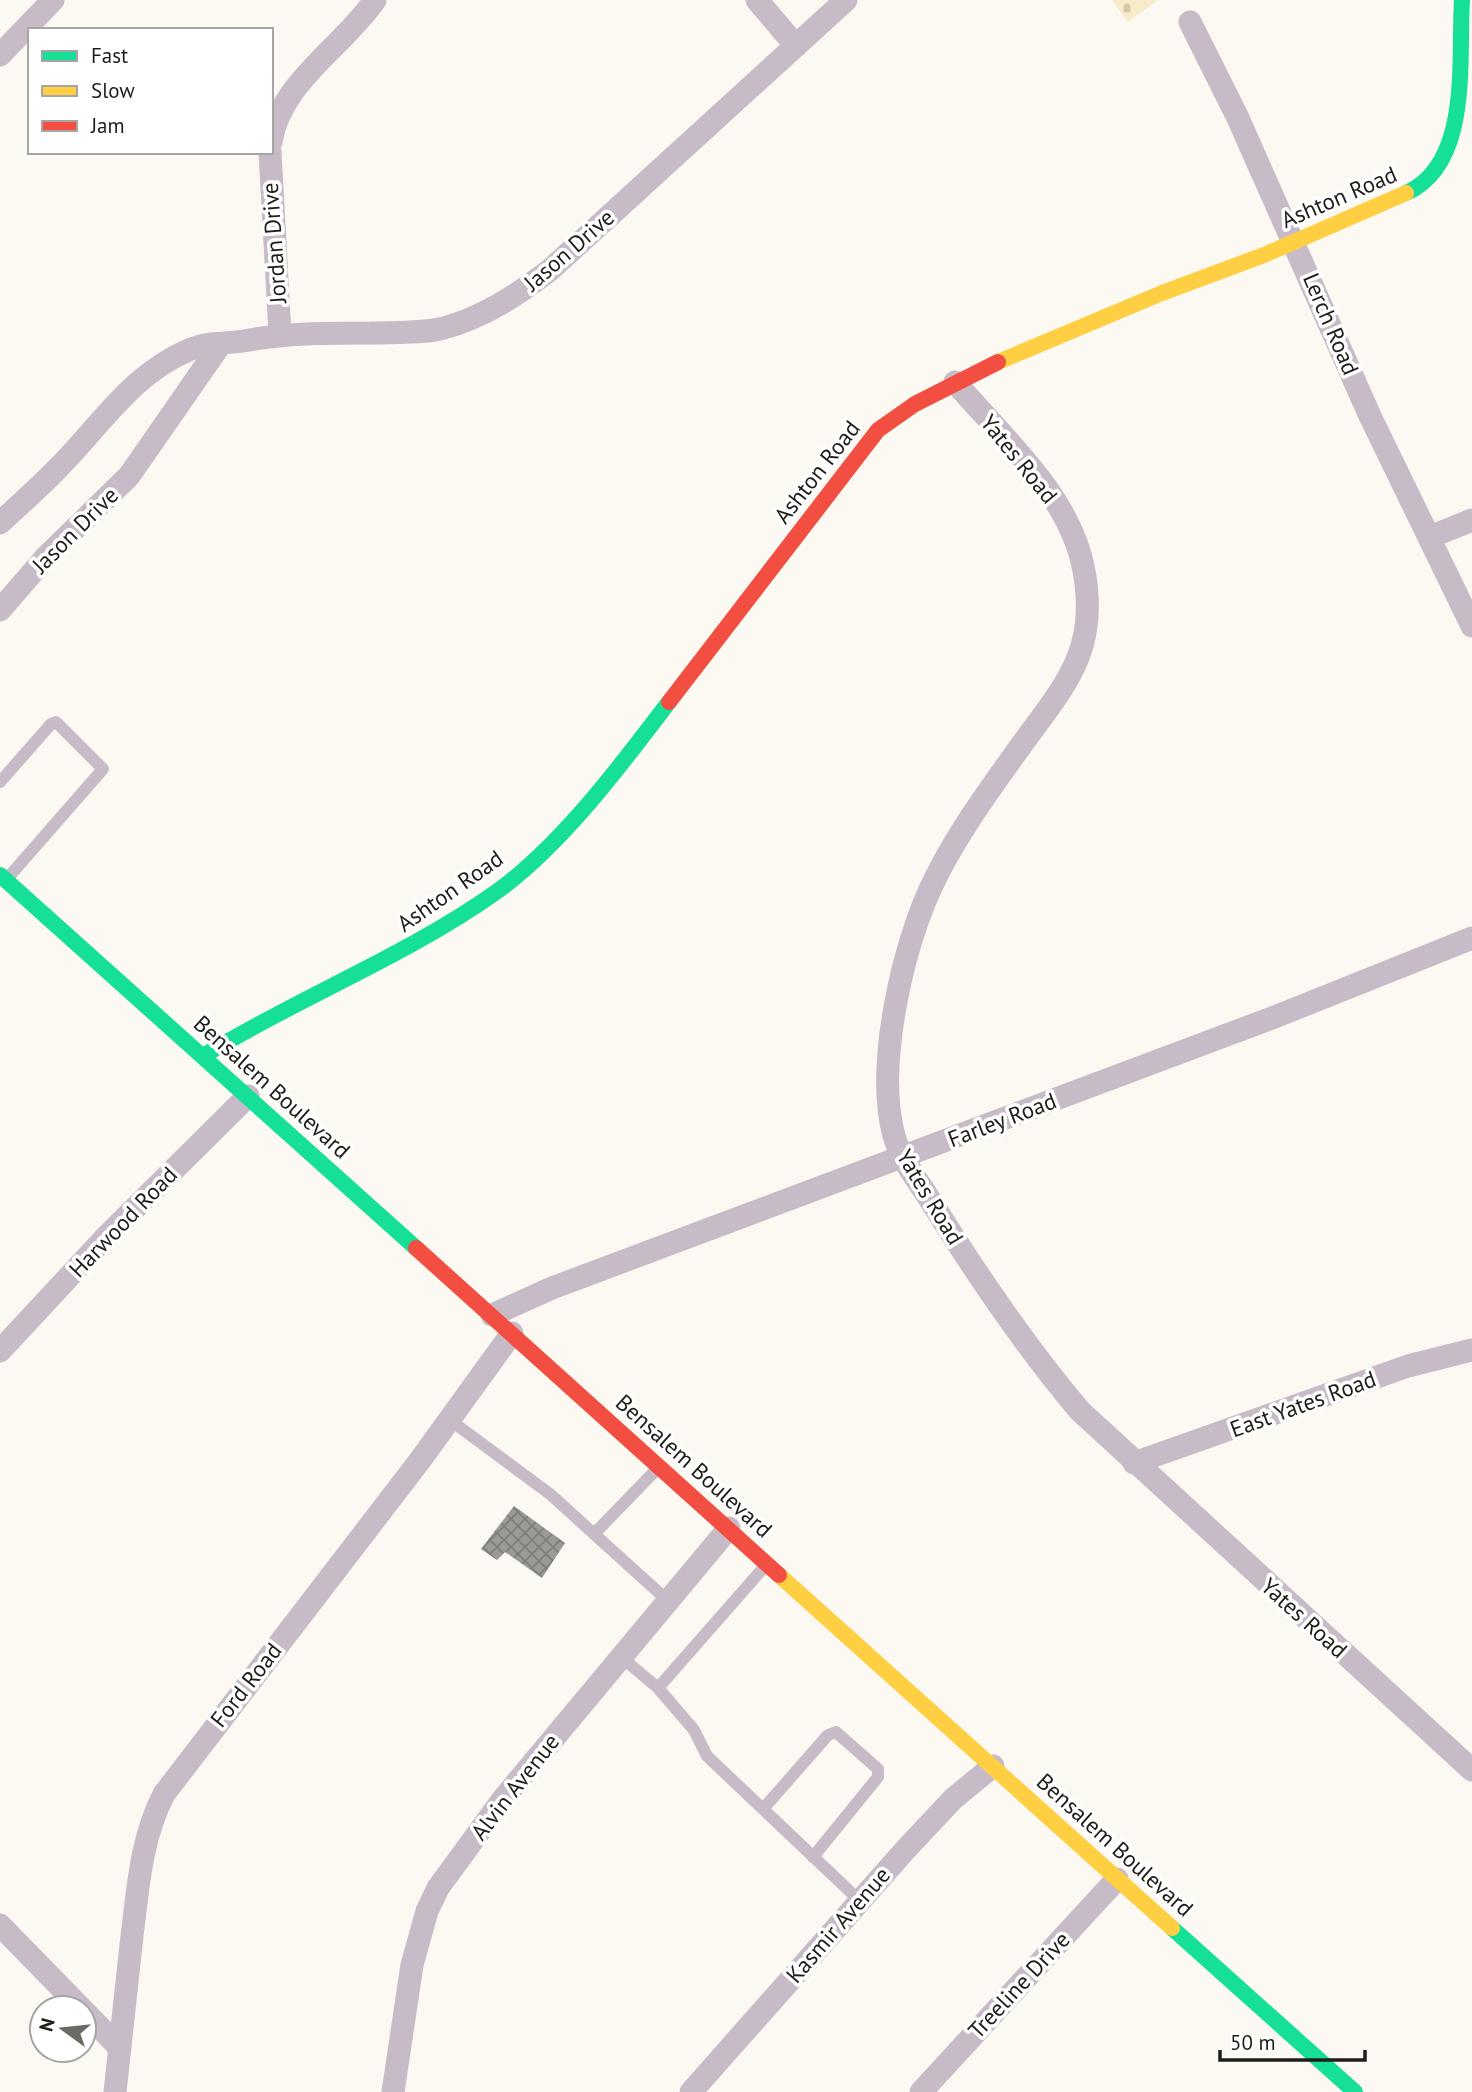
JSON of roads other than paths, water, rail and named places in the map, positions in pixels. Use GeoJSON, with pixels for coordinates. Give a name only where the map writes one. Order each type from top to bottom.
{"type":"FeatureCollection","features":[{"type":"Feature","properties":{"kind":"main road","name":"Ashton Road"},"geometry":{"type":"LineString","coordinates":[[203,1056],[265,1018],[395,955],[500,890],[567,827],[627,757],[878,430],[915,404],[955,382],[1149,298],[1264,255],[1294,239],[1420,187],[1442,166],[1457,126],[1462,0]]}},
{"type":"Feature","properties":{"kind":"main road","name":"Bensalem Boulevard"},"geometry":{"type":"LineString","coordinates":[[3,878],[1354,2092]]}},
{"type":"Feature","properties":{"kind":"street"},"geometry":{"type":"LineString","coordinates":[[0,55],[53,0]]}},
{"type":"Feature","properties":{"kind":"street"},"geometry":{"type":"LineString","coordinates":[[273,136],[281,110],[292,91],[362,19],[375,0]]}},
{"type":"Feature","properties":{"kind":"street"},"geometry":{"type":"LineString","coordinates":[[757,0],[796,47]]}},
{"type":"Feature","properties":{"kind":"street","name":"Jason Drive"},"geometry":{"type":"LineString","coordinates":[[0,523],[59,468],[125,391],[146,374],[190,349],[205,344],[220,345],[281,334],[412,332],[442,328],[480,315],[510,300],[550,270],[846,0]]}},
{"type":"Feature","properties":{"kind":"street","name":"Lerch Road"},"geometry":{"type":"LineString","coordinates":[[1190,22],[1294,239],[1370,416],[1472,626]]}},
{"type":"Feature","properties":{"kind":"street","name":"Jordan Drive"},"geometry":{"type":"LineString","coordinates":[[270,154],[281,334]]}},
{"type":"Feature","properties":{"kind":"street","name":"Jason Drive"},"geometry":{"type":"LineString","coordinates":[[0,610],[45,558],[128,477],[220,345]]}},
{"type":"Feature","properties":{"kind":"street","name":"Yates Road"},"geometry":{"type":"LineString","coordinates":[[955,382],[1044,485],[1063,515],[1084,567],[1087,620],[1084,642],[1072,675],[961,832],[923,907],[895,1008],[889,1052],[890,1115],[895,1139],[903,1157],[960,1248],[1042,1366],[1080,1411],[1472,1770]]}},
{"type":"Feature","properties":{"kind":"street"},"geometry":{"type":"LineString","coordinates":[[1430,537],[1472,520]]}},
{"type":"Feature","properties":{"kind":"street","name":"Farley Road"},"geometry":{"type":"LineString","coordinates":[[492,1315],[552,1288],[1272,1018],[1472,938]]}},
{"type":"Feature","properties":{"kind":"street","name":"Harwood Road"},"geometry":{"type":"LineString","coordinates":[[0,1351],[104,1239],[248,1096]]}},
{"type":"Feature","properties":{"kind":"street","name":"Ford Road"},"geometry":{"type":"LineString","coordinates":[[115,2092],[138,1888],[145,1847],[159,1804],[189,1760],[450,1420],[512,1333]]}},
{"type":"Feature","properties":{"kind":"street","name":"East Yates Road"},"geometry":{"type":"LineString","coordinates":[[1135,1463],[1408,1366],[1472,1350]]}},
{"type":"Feature","properties":{"kind":"street","name":"Alvin Avenue"},"geometry":{"type":"LineString","coordinates":[[393,2092],[412,1965],[427,1911],[438,1888],[503,1798],[729,1528]]}},
{"type":"Feature","properties":{"kind":"street","name":"Kasmir Avenue"},"geometry":{"type":"LineString","coordinates":[[691,2092],[953,1799],[993,1766]]}},
{"type":"Feature","properties":{"kind":"street","name":"Treeline Drive"},"geometry":{"type":"LineString","coordinates":[[921,2092],[1117,1879]]}},
{"type":"Feature","properties":{"kind":"street"},"geometry":{"type":"LineString","coordinates":[[0,1925],[68,1994]]}},
{"type":"Feature","properties":{"kind":"street"},"geometry":{"type":"LineString","coordinates":[[98,2025],[120,2048]]}},
{"type":"Feature","properties":{"kind":"lane"},"geometry":{"type":"LineString","coordinates":[[0,782],[51,724],[56,722],[62,724],[103,769],[3,878]]}},
{"type":"Feature","properties":{"kind":"lane"},"geometry":{"type":"LineString","coordinates":[[450,1420],[550,1494],[667,1600]]}},
{"type":"Feature","properties":{"kind":"lane"},"geometry":{"type":"LineString","coordinates":[[594,1534],[660,1466]]}},
{"type":"Feature","properties":{"kind":"lane"},"geometry":{"type":"LineString","coordinates":[[658,1688],[768,1563]]}},
{"type":"Feature","properties":{"kind":"lane"},"geometry":{"type":"LineString","coordinates":[[620,1656],[658,1688],[694,1730],[707,1756],[859,1901]]}},
{"type":"Feature","properties":{"kind":"lane"},"geometry":{"type":"LineString","coordinates":[[763,1809],[828,1735],[836,1732],[878,1769],[878,1777],[813,1857]]}}]}
